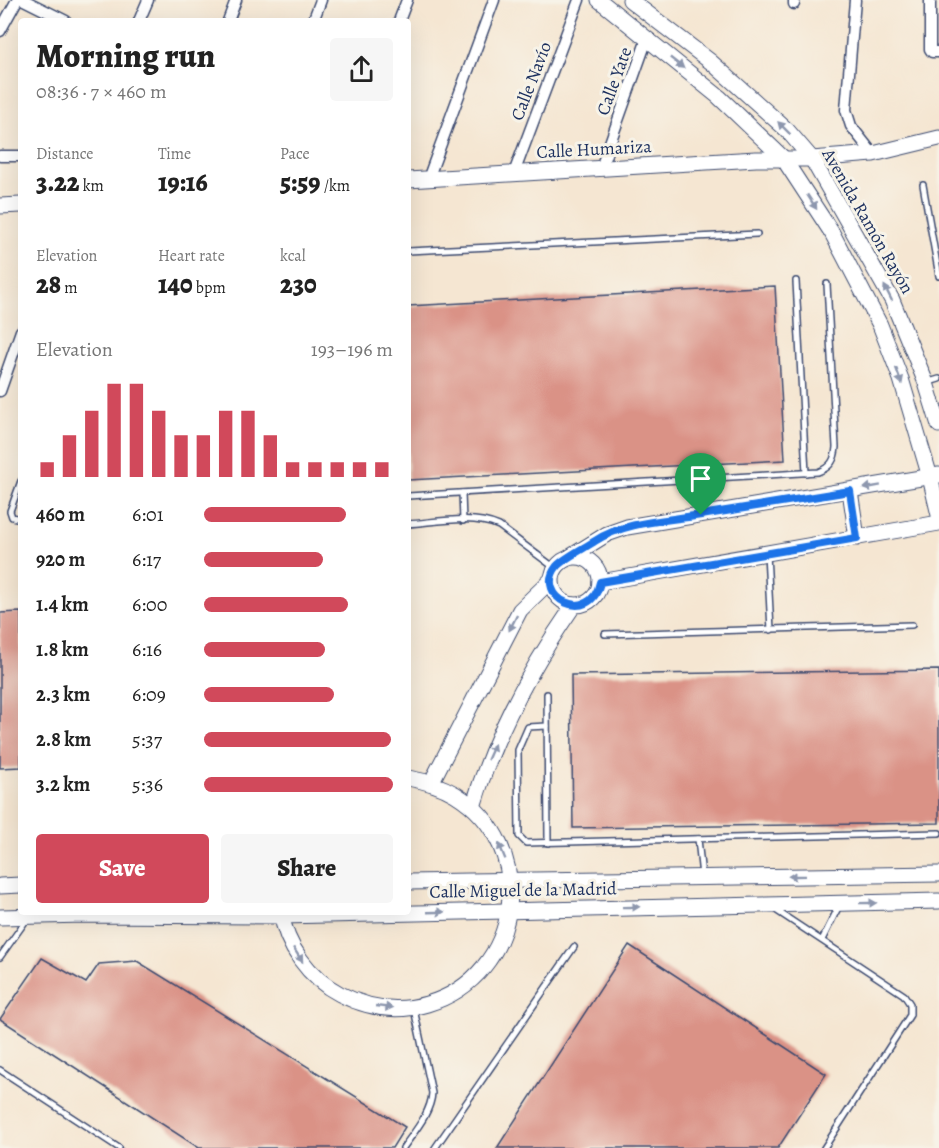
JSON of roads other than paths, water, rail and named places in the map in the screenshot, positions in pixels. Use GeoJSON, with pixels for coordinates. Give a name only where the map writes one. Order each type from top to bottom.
{"type":"FeatureCollection","features":[{"type":"Feature","properties":{"kind":"main road","name":"Avenida Ramón Rayón"},"geometry":{"type":"LineString","coordinates":[[630,0],[711,62],[787,130],[812,159],[892,300],[933,381],[939,425]]}},
{"type":"Feature","properties":{"kind":"main road","name":"Avenida Ramón Rayón"},"geometry":{"type":"LineString","coordinates":[[606,2],[647,39],[720,97],[783,159],[832,233],[880,325],[901,379],[934,476],[939,515]]}},
{"type":"Feature","properties":{"kind":"main road","name":"Calle Humariza"},"geometry":{"type":"LineString","coordinates":[[411,180],[601,168],[812,159],[873,154],[939,138]]}},
{"type":"Feature","properties":{"kind":"main road"},"geometry":{"type":"LineString","coordinates":[[0,206],[18,205]]}},
{"type":"Feature","properties":{"kind":"main road"},"geometry":{"type":"LineString","coordinates":[[431,783],[520,610],[553,574],[559,563],[606,534],[617,529],[934,476]]}},
{"type":"Feature","properties":{"kind":"main road"},"geometry":{"type":"LineString","coordinates":[[850,491],[857,538]]}},
{"type":"Feature","properties":{"kind":"main road"},"geometry":{"type":"LineString","coordinates":[[600,582],[939,523]]}},
{"type":"Feature","properties":{"kind":"main road"},"geometry":{"type":"LineString","coordinates":[[553,574],[552,586],[558,597],[568,604],[587,603],[592,599],[598,589],[599,576],[593,565],[583,558],[570,557]]}},
{"type":"Feature","properties":{"kind":"main road"},"geometry":{"type":"LineString","coordinates":[[473,807],[482,775],[494,746],[543,652],[574,605]]}},
{"type":"Feature","properties":{"kind":"main road"},"geometry":{"type":"LineString","coordinates":[[281,915],[291,944],[307,969],[329,988],[355,1002],[384,1009],[413,1008],[441,1000],[467,984],[487,963],[502,938],[510,909],[510,880],[504,853],[491,828],[473,807],[454,793],[431,783],[411,779]]}},
{"type":"Feature","properties":{"kind":"main road","name":"Calle Miguel de la Madrid"},"geometry":{"type":"LineString","coordinates":[[411,882],[939,873]]}},
{"type":"Feature","properties":{"kind":"main road"},"geometry":{"type":"LineString","coordinates":[[0,886],[18,885]]}},
{"type":"Feature","properties":{"kind":"main road","name":"Calle Miguel de la Madrid"},"geometry":{"type":"LineString","coordinates":[[411,911],[939,901]]}},
{"type":"Feature","properties":{"kind":"main road","name":"Calle Miguel de la Madrid"},"geometry":{"type":"LineString","coordinates":[[0,917],[84,915]]}},
{"type":"Feature","properties":{"kind":"street"},"geometry":{"type":"LineString","coordinates":[[0,31],[17,0]]}},
{"type":"Feature","properties":{"kind":"street"},"geometry":{"type":"LineString","coordinates":[[24,0],[60,18]]}},
{"type":"Feature","properties":{"kind":"street"},"geometry":{"type":"LineString","coordinates":[[141,18],[148,0]]}},
{"type":"Feature","properties":{"kind":"street"},"geometry":{"type":"LineString","coordinates":[[229,18],[236,0]]}},
{"type":"Feature","properties":{"kind":"street"},"geometry":{"type":"LineString","coordinates":[[315,18],[321,0]]}},
{"type":"Feature","properties":{"kind":"street"},"geometry":{"type":"LineString","coordinates":[[400,18],[407,0]]}},
{"type":"Feature","properties":{"kind":"street"},"geometry":{"type":"LineString","coordinates":[[428,179],[494,0]]}},
{"type":"Feature","properties":{"kind":"street","name":"Calle Navío"},"geometry":{"type":"LineString","coordinates":[[514,173],[579,0]]}},
{"type":"Feature","properties":{"kind":"street"},"geometry":{"type":"LineString","coordinates":[[855,0],[846,110],[851,126],[873,154]]}},
{"type":"Feature","properties":{"kind":"street"},"geometry":{"type":"LineString","coordinates":[[930,0],[935,51]]}},
{"type":"Feature","properties":{"kind":"street","name":"Calle Yate"},"geometry":{"type":"LineString","coordinates":[[601,168],[647,39]]}},
{"type":"Feature","properties":{"kind":"street"},"geometry":{"type":"LineString","coordinates":[[0,156],[18,156]]}},
{"type":"Feature","properties":{"kind":"street"},"geometry":{"type":"LineString","coordinates":[[0,391],[18,340]]}},
{"type":"Feature","properties":{"kind":"lane"},"geometry":{"type":"LineString","coordinates":[[922,185],[939,276]]}},
{"type":"Feature","properties":{"kind":"lane"},"geometry":{"type":"LineString","coordinates":[[411,251],[757,234]]}},
{"type":"Feature","properties":{"kind":"lane"},"geometry":{"type":"LineString","coordinates":[[796,281],[806,473]]}},
{"type":"Feature","properties":{"kind":"lane"},"geometry":{"type":"LineString","coordinates":[[411,496],[806,473],[826,469],[835,457],[836,447],[828,284]]}},
{"type":"Feature","properties":{"kind":"lane"},"geometry":{"type":"LineString","coordinates":[[18,489],[10,512],[12,517],[18,518]]}},
{"type":"Feature","properties":{"kind":"lane"},"geometry":{"type":"LineString","coordinates":[[462,493],[463,521]]}},
{"type":"Feature","properties":{"kind":"lane"},"geometry":{"type":"LineString","coordinates":[[411,524],[476,520],[489,522],[499,526],[553,574]]}},
{"type":"Feature","properties":{"kind":"lane"},"geometry":{"type":"LineString","coordinates":[[767,553],[771,630]]}},
{"type":"Feature","properties":{"kind":"lane"},"geometry":{"type":"LineString","coordinates":[[605,634],[912,625]]}},
{"type":"Feature","properties":{"kind":"lane"},"geometry":{"type":"LineString","coordinates":[[547,694],[548,843]]}},
{"type":"Feature","properties":{"kind":"lane"},"geometry":{"type":"LineString","coordinates":[[547,726],[528,727],[518,750],[519,836],[526,843],[939,833]]}},
{"type":"Feature","properties":{"kind":"lane"},"geometry":{"type":"LineString","coordinates":[[698,839],[702,877]]}},
{"type":"Feature","properties":{"kind":"lane"},"geometry":{"type":"LineString","coordinates":[[822,940],[840,903]]}},
{"type":"Feature","properties":{"kind":"lane"},"geometry":{"type":"LineString","coordinates":[[768,904],[904,996],[910,1004],[910,1015],[824,1148]]}},
{"type":"Feature","properties":{"kind":"lane"},"geometry":{"type":"LineString","coordinates":[[1,952],[28,917]]}},
{"type":"Feature","properties":{"kind":"lane"},"geometry":{"type":"LineString","coordinates":[[435,1148],[574,946]]}},
{"type":"Feature","properties":{"kind":"lane"},"geometry":{"type":"LineString","coordinates":[[403,1148],[428,1111],[432,1101],[413,1008]]}},
{"type":"Feature","properties":{"kind":"lane"},"geometry":{"type":"LineString","coordinates":[[0,1070],[119,1148]]}}]}
